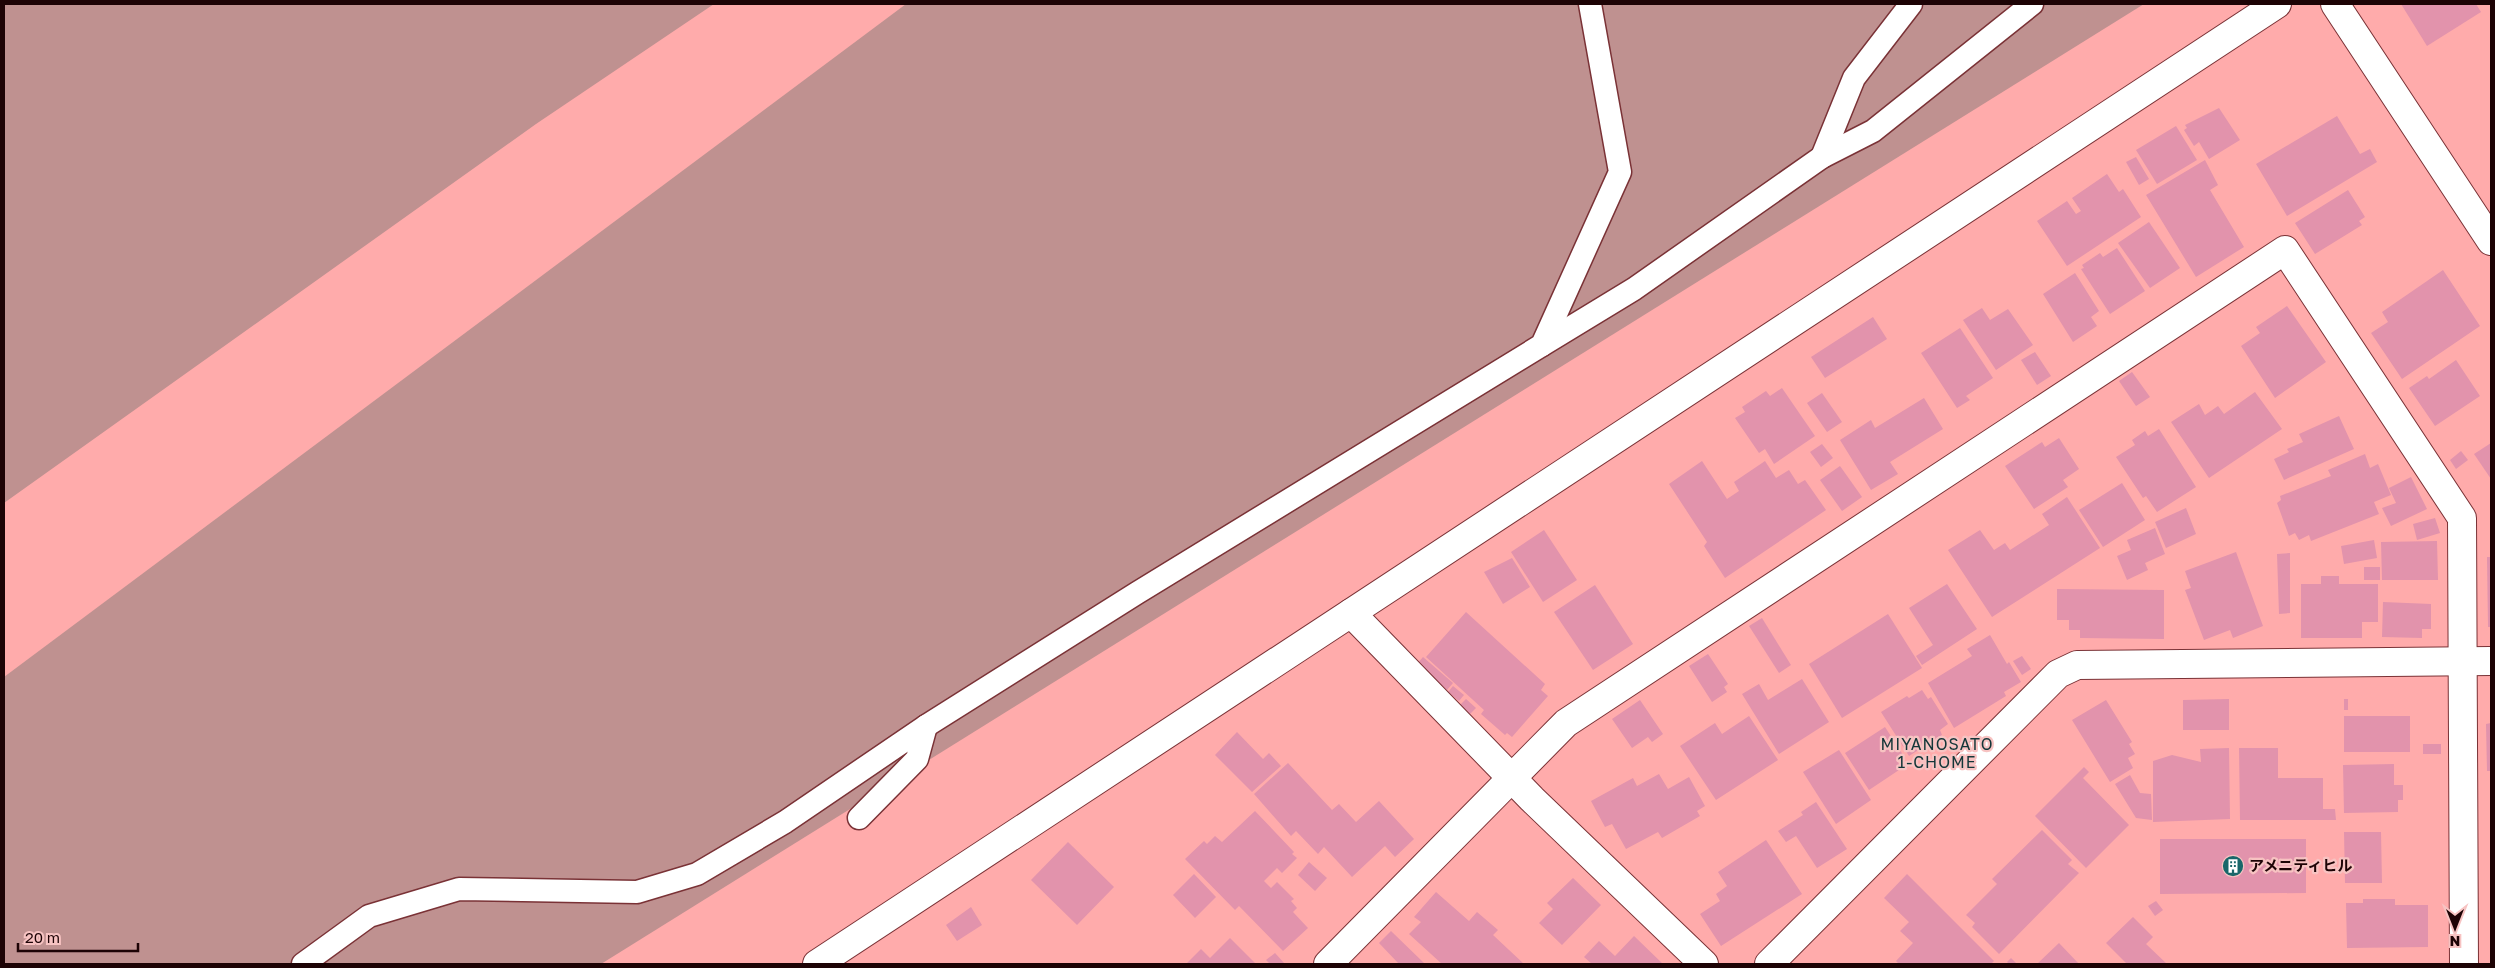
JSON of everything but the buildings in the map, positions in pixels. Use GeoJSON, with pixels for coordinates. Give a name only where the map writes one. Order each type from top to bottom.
{"type":"FeatureCollection","features":[{"type":"Feature","properties":{"kind":"street"},"geometry":{"type":"LineString","coordinates":[[817,964],[2277,4]]}},
{"type":"Feature","properties":{"kind":"street"},"geometry":{"type":"LineString","coordinates":[[2335,4],[2491,240]]}},
{"type":"Feature","properties":{"kind":"street"},"geometry":{"type":"LineString","coordinates":[[1328,964],[1566,723],[2285,250],[2462,518],[2464,964]]}},
{"type":"Feature","properties":{"kind":"street"},"geometry":{"type":"LineString","coordinates":[[1351,613],[1512,778],[1704,964]]}},
{"type":"Feature","properties":{"kind":"street"},"geometry":{"type":"LineString","coordinates":[[1770,964],[2058,674],[2077,665],[2491,661]]}},
{"type":"Feature","properties":{"kind":"lane"},"geometry":{"type":"LineString","coordinates":[[1542,345],[1620,172],[1590,4]]}},
{"type":"Feature","properties":{"kind":"lane"},"geometry":{"type":"LineString","coordinates":[[1822,157],[1854,78],[1911,4]]}},
{"type":"Feature","properties":{"kind":"lane"},"geometry":{"type":"LineString","coordinates":[[303,964],[369,916],[459,889],[637,892],[697,874],[785,822],[926,726],[1634,289],[1822,157],[1873,131],[2032,4]]}},
{"type":"Feature","properties":{"kind":"lane"},"geometry":{"type":"LineString","coordinates":[[858,818],[917,759],[926,726]]}},
{"type":"Feature","properties":{"kind":"shaded area"},"geometry":{"type":"Polygon","coordinates":[[[4,4],[714,4],[536,124],[4,503],[4,4]]]}},
{"type":"Feature","properties":{"kind":"shaded area"},"geometry":{"type":"Polygon","coordinates":[[[906,4],[2144,4],[601,964],[4,964],[4,677],[906,4]]]}},
{"type":"Feature","properties":{"kind":"place","name":"アメニティヒル"},"geometry":{"type":"Point","coordinates":[2233,866]}},
{"type":"Feature","properties":{"kind":"district","name":"MIYANOSATO 1-CHOME"},"geometry":{"type":"Point","coordinates":[1937,753]}}]}
